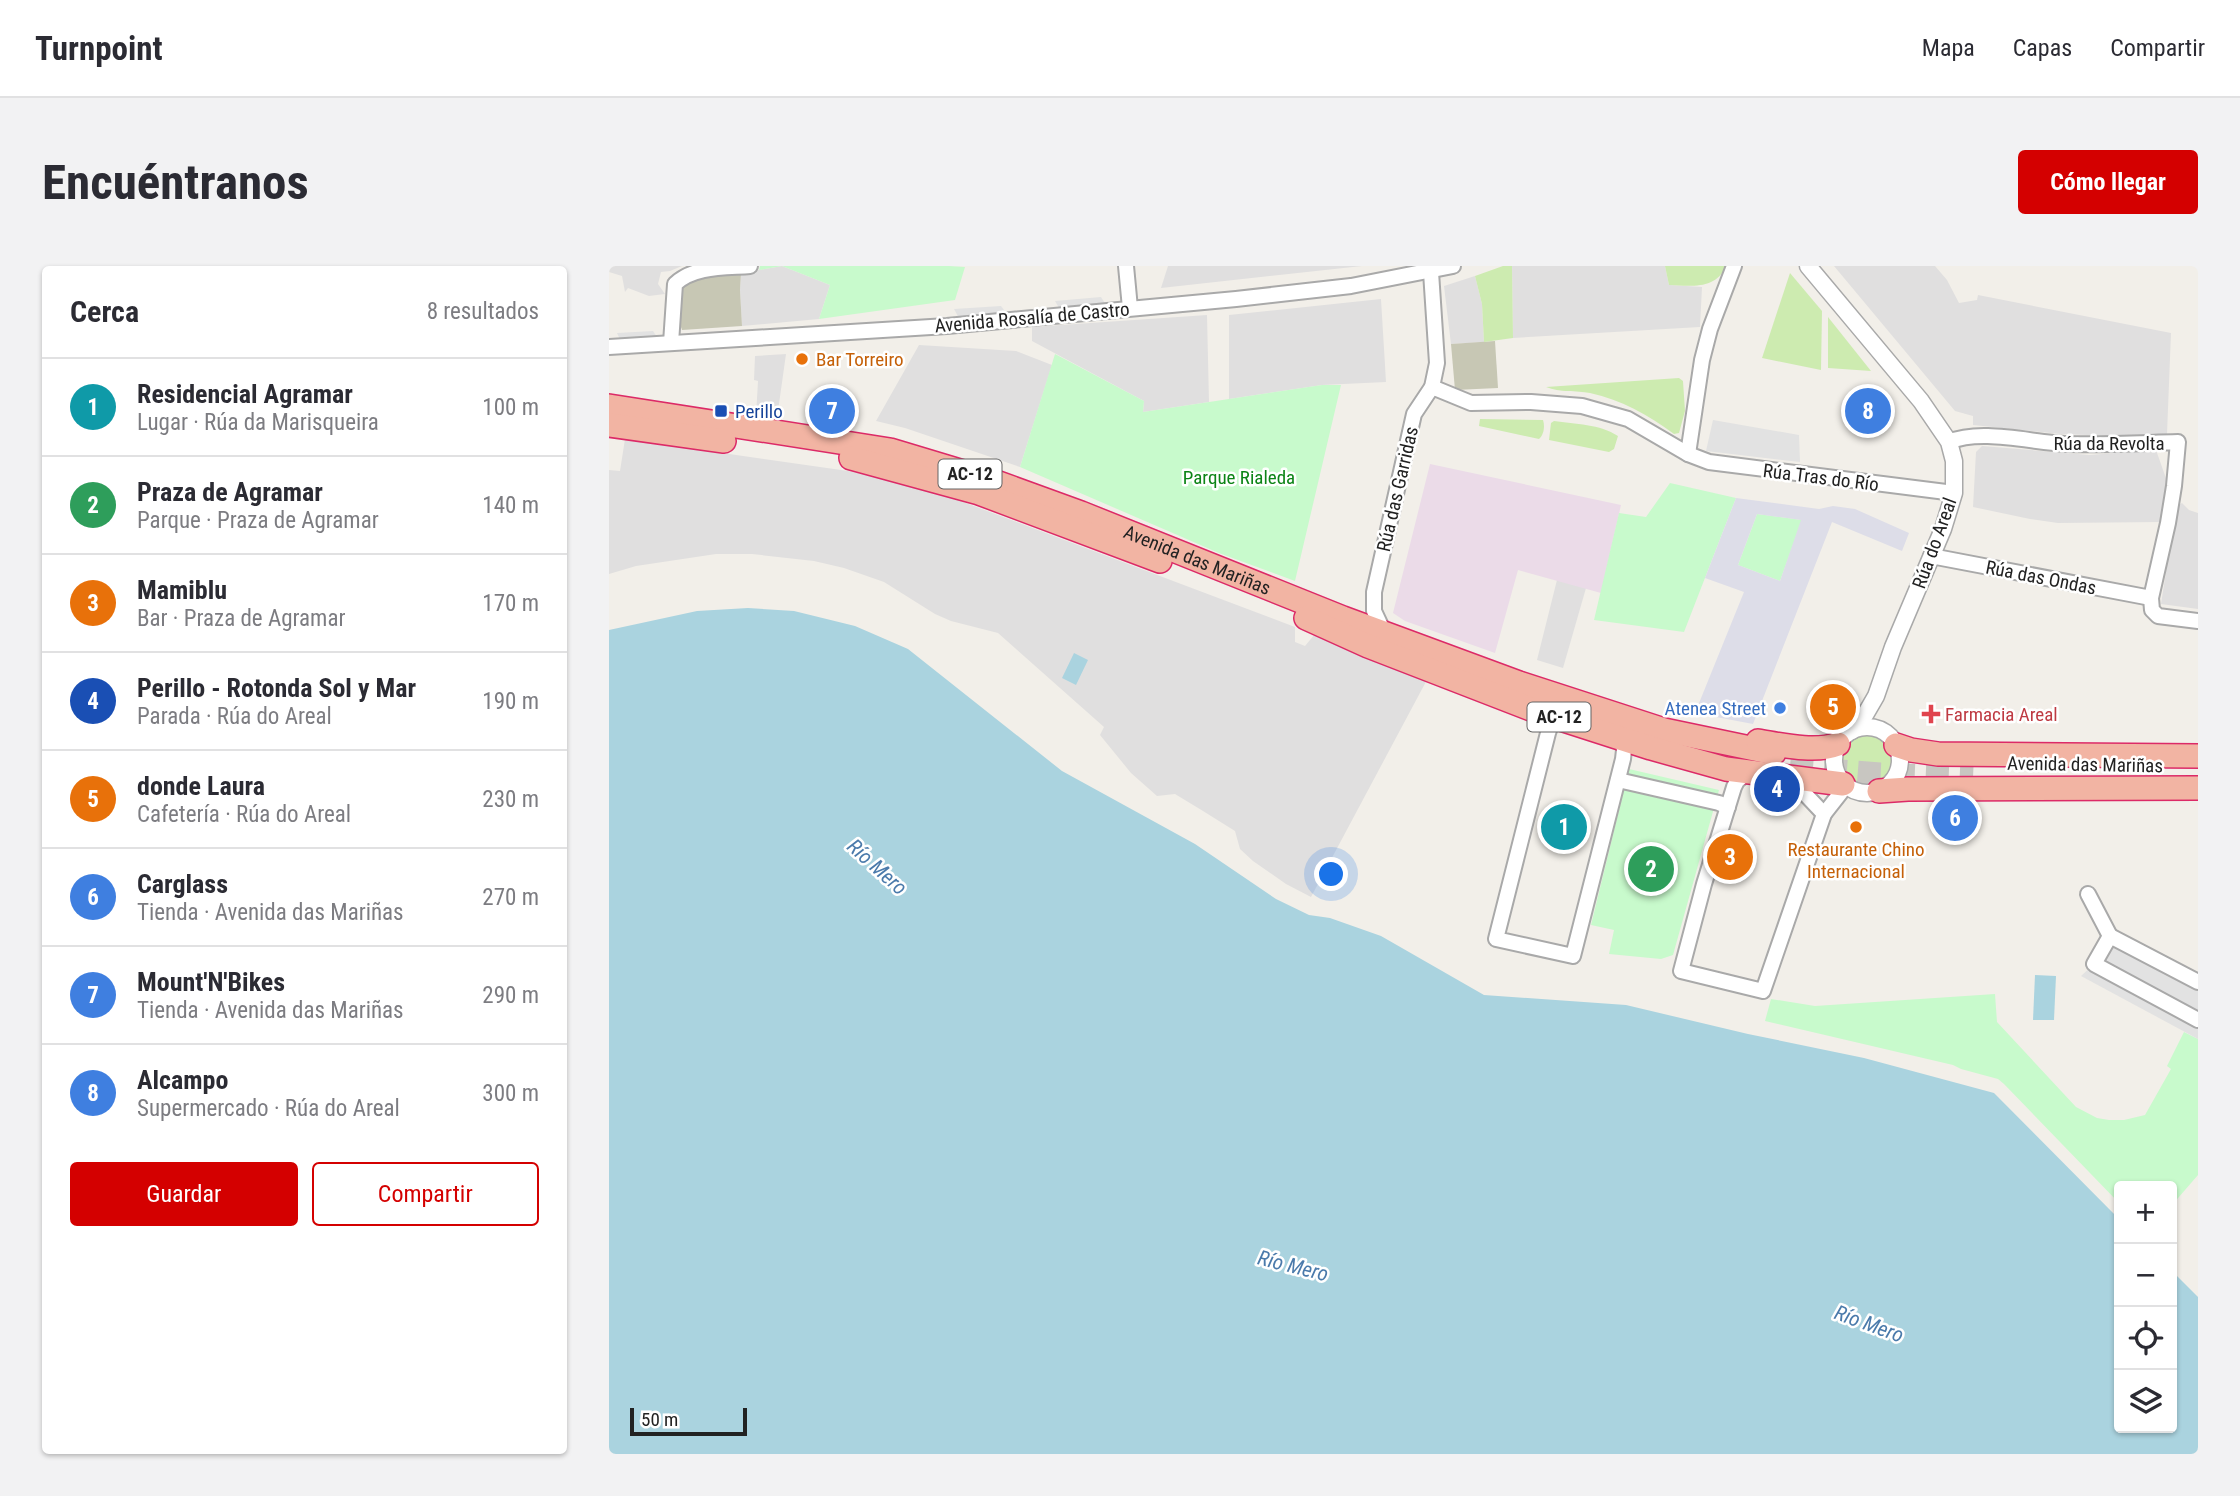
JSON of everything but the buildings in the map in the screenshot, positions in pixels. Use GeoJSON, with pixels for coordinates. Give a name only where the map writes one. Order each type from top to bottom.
{"type":"FeatureCollection","features":[{"type":"Feature","properties":{"kind":"highway","name":"Avenida das Mariñas"},"geometry":{"type":"LineString","coordinates":[[609,406],[890,450],[993,481],[1486,671],[1618,717],[1779,766]]}},
{"type":"Feature","properties":{"kind":"highway","name":"Avenida das Mariñas"},"geometry":{"type":"LineString","coordinates":[[609,425],[856,458],[921,476],[979,493],[1402,653],[1577,715],[1660,741],[1779,766]]}},
{"type":"Feature","properties":{"kind":"highway","name":"AC-12"},"geometry":{"type":"LineString","coordinates":[[1314,606],[1381,626],[1652,719],[1774,744],[1823,748],[1845,737]]}},
{"type":"Feature","properties":{"kind":"highway","name":"AC-12"},"geometry":{"type":"LineString","coordinates":[[1287,609],[1368,646],[1536,711],[1696,761],[1748,772],[1779,766],[1845,785]]}},
{"type":"Feature","properties":{"kind":"highway"},"geometry":{"type":"LineString","coordinates":[[1890,739],[1911,750],[1938,754],[2198,756]]}},
{"type":"Feature","properties":{"kind":"highway","name":"Avenida das Mariñas"},"geometry":{"type":"LineString","coordinates":[[2198,765],[1972,770],[2198,778]]}},
{"type":"Feature","properties":{"kind":"highway"},"geometry":{"type":"LineString","coordinates":[[1879,791],[2198,788]]}},
{"type":"Feature","properties":{"kind":"street"},"geometry":{"type":"LineString","coordinates":[[671,343],[675,284],[692,272],[750,266]]}},
{"type":"Feature","properties":{"kind":"street"},"geometry":{"type":"LineString","coordinates":[[1126,266],[1130,308]]}},
{"type":"Feature","properties":{"kind":"street","name":"Avenida Rosalía de Castro"},"geometry":{"type":"LineString","coordinates":[[609,347],[947,326],[1351,286],[1453,266]]}},
{"type":"Feature","properties":{"kind":"street"},"geometry":{"type":"LineString","coordinates":[[1688,454],[1710,329],[1734,266]]}},
{"type":"Feature","properties":{"kind":"street","name":"Rúa do Areal"},"geometry":{"type":"LineString","coordinates":[[1808,266],[1921,401],[1949,442],[1954,461],[1954,494],[1943,529],[1893,647],[1876,695],[1865,715],[1845,737]]}},
{"type":"Feature","properties":{"kind":"street","name":"Rúa das Garridas"},"geometry":{"type":"LineString","coordinates":[[1381,626],[1374,611],[1374,592],[1414,414],[1432,387],[1437,363],[1423,270]]}},
{"type":"Feature","properties":{"kind":"street","name":"Rúa Tras do Río"},"geometry":{"type":"LineString","coordinates":[[1432,387],[1471,403],[1531,401],[1582,406],[1628,419],[1688,454],[1709,461],[1954,494]]}},
{"type":"Feature","properties":{"kind":"street","name":"Rúa da Revolta"},"geometry":{"type":"LineString","coordinates":[[1949,442],[1979,436],[2069,444],[2178,442],[2168,523],[2151,597]]}},
{"type":"Feature","properties":{"kind":"street","name":"Rúa das Ondas"},"geometry":{"type":"LineString","coordinates":[[1931,556],[2151,597]]}},
{"type":"Feature","properties":{"kind":"street"},"geometry":{"type":"LineString","coordinates":[[2151,597],[2152,610],[2158,616],[2198,621]]}},
{"type":"Feature","properties":{"kind":"street"},"geometry":{"type":"LineString","coordinates":[[1876,695],[1876,714],[1890,739],[1900,758],[1898,772],[1890,784],[1879,791],[1861,793],[1838,778],[1834,755],[1845,737],[1868,727],[1890,739]]}},
{"type":"Feature","properties":{"kind":"street"},"geometry":{"type":"LineString","coordinates":[[1560,717],[1551,724],[1548,733],[1496,939],[1573,956],[1618,779],[1624,750],[1622,738]]}},
{"type":"Feature","properties":{"kind":"street"},"geometry":{"type":"LineString","coordinates":[[1779,766],[1824,814]]}},
{"type":"Feature","properties":{"kind":"street"},"geometry":{"type":"LineString","coordinates":[[1748,772],[1737,781],[1728,807],[1681,971],[1763,991],[1824,814],[1845,785]]}},
{"type":"Feature","properties":{"kind":"street"},"geometry":{"type":"LineString","coordinates":[[1618,779],[1728,807]]}},
{"type":"Feature","properties":{"kind":"street"},"geometry":{"type":"LineString","coordinates":[[2088,894],[2110,936],[2198,982]]}},
{"type":"Feature","properties":{"kind":"street"},"geometry":{"type":"LineString","coordinates":[[2110,936],[2094,964],[2198,1020]]}},
{"type":"Feature","properties":{"kind":"shaded area"},"geometry":{"type":"Polygon","coordinates":[[[609,266],[682,266],[661,272],[658,284],[665,294],[649,296],[628,288],[625,292],[622,276],[609,272],[609,266]]]}},
{"type":"Feature","properties":{"kind":"shaded area"},"geometry":{"type":"Polygon","coordinates":[[[782,266],[830,285],[819,319],[742,326],[741,273],[782,266]]]}},
{"type":"Feature","properties":{"kind":"shaded area"},"geometry":{"type":"Polygon","coordinates":[[[1168,266],[1362,266],[1161,288],[1168,266]]]}},
{"type":"Feature","properties":{"kind":"shaded area"},"geometry":{"type":"Polygon","coordinates":[[[1512,266],[1665,266],[1669,285],[1702,287],[1700,327],[1513,338],[1512,266]]]}},
{"type":"Feature","properties":{"kind":"shaded area"},"geometry":{"type":"Polygon","coordinates":[[[1834,266],[1935,266],[1947,280],[1959,303],[1977,300],[1978,295],[2171,333],[2167,434],[2060,434],[1973,425],[1973,416],[1955,411],[1834,266]]]}},
{"type":"Feature","properties":{"kind":"shaded area"},"geometry":{"type":"Polygon","coordinates":[[[741,273],[742,326],[682,330],[682,287],[696,278],[741,273]]]}},
{"type":"Feature","properties":{"kind":"shaded area"},"geometry":{"type":"Polygon","coordinates":[[[1475,276],[1482,304],[1484,342],[1451,344],[1444,286],[1475,276]]]}},
{"type":"Feature","properties":{"kind":"shaded area"},"geometry":{"type":"Polygon","coordinates":[[[1101,297],[1108,308],[1062,313],[1055,301],[1101,297]]]}},
{"type":"Feature","properties":{"kind":"shaded area"},"geometry":{"type":"Polygon","coordinates":[[[1381,299],[1386,382],[1322,385],[1229,399],[1229,315],[1381,299]]]}},
{"type":"Feature","properties":{"kind":"shaded area"},"geometry":{"type":"Polygon","coordinates":[[[1001,306],[1010,318],[961,322],[954,309],[1001,306]]]}},
{"type":"Feature","properties":{"kind":"shaded area"},"geometry":{"type":"Polygon","coordinates":[[[1207,315],[1209,402],[1143,412],[1144,401],[1032,341],[1032,327],[1207,315]]]}},
{"type":"Feature","properties":{"kind":"shaded area"},"geometry":{"type":"Polygon","coordinates":[[[653,331],[661,343],[623,346],[617,333],[653,331]]]}},
{"type":"Feature","properties":{"kind":"shaded area"},"geometry":{"type":"Polygon","coordinates":[[[1495,341],[1498,388],[1455,390],[1451,344],[1495,341]]]}},
{"type":"Feature","properties":{"kind":"shaded area"},"geometry":{"type":"Polygon","coordinates":[[[919,345],[1016,351],[1052,365],[1020,467],[905,428],[876,421],[919,345]]]}},
{"type":"Feature","properties":{"kind":"shaded area"},"geometry":{"type":"Polygon","coordinates":[[[786,354],[777,418],[756,416],[758,381],[754,380],[755,356],[786,354]]]}},
{"type":"Feature","properties":{"kind":"shaded area"},"geometry":{"type":"Polygon","coordinates":[[[1713,420],[1799,435],[1800,462],[1706,451],[1713,420]]]}},
{"type":"Feature","properties":{"kind":"shaded area"},"geometry":{"type":"Polygon","coordinates":[[[625,439],[848,471],[906,483],[950,497],[1295,627],[1295,642],[1305,646],[1315,634],[1429,676],[1311,897],[1286,884],[1253,861],[1240,849],[1235,831],[1175,794],[1157,796],[1131,773],[1100,735],[1104,727],[998,633],[935,614],[884,582],[814,561],[752,554],[716,554],[636,566],[609,574],[609,470],[620,471],[625,439]]]}},
{"type":"Feature","properties":{"kind":"shaded area"},"geometry":{"type":"Polygon","coordinates":[[[1982,446],[2089,455],[2156,450],[2168,484],[2161,522],[2058,523],[1973,507],[1976,452],[1982,446]]]}},
{"type":"Feature","properties":{"kind":"shaded area"},"geometry":{"type":"Polygon","coordinates":[[[1430,464],[1621,505],[1601,593],[1518,570],[1495,653],[1405,621],[1393,613],[1430,464]]]}},
{"type":"Feature","properties":{"kind":"shaded area"},"geometry":{"type":"Polygon","coordinates":[[[1736,498],[1819,509],[1833,506],[1855,509],[1909,533],[1902,551],[1832,522],[1753,724],[1695,713],[1744,592],[1705,578],[1736,498]],[[1757,514],[1738,565],[1780,581],[1801,520],[1757,514]]]}},
{"type":"Feature","properties":{"kind":"shaded area"},"geometry":{"type":"Polygon","coordinates":[[[2182,503],[2189,510],[2198,513],[2198,609],[2161,604],[2176,507],[2182,503]]]}},
{"type":"Feature","properties":{"kind":"shaded area"},"geometry":{"type":"Polygon","coordinates":[[[1557,580],[1586,588],[1563,668],[1537,660],[1557,580]]]}},
{"type":"Feature","properties":{"kind":"shaded area"},"geometry":{"type":"Polygon","coordinates":[[[2110,936],[2198,982],[2198,1039],[2081,976],[2094,964],[2110,936]]]}},
{"type":"Feature","properties":{"kind":"green space"},"geometry":{"type":"Polygon","coordinates":[[[760,266],[782,266],[759,270],[760,266]]]}},
{"type":"Feature","properties":{"kind":"green space"},"geometry":{"type":"Polygon","coordinates":[[[782,266],[965,267],[955,300],[819,319],[830,285],[782,266]]]}},
{"type":"Feature","properties":{"kind":"green space"},"geometry":{"type":"Polygon","coordinates":[[[1503,266],[1512,266],[1513,338],[1484,342],[1482,304],[1475,276],[1503,266]]]}},
{"type":"Feature","properties":{"kind":"green space"},"geometry":{"type":"Polygon","coordinates":[[[1665,266],[1726,266],[1722,274],[1709,283],[1685,286],[1669,285],[1665,266]]]}},
{"type":"Feature","properties":{"kind":"green space"},"geometry":{"type":"Polygon","coordinates":[[[1790,273],[1822,311],[1821,370],[1762,358],[1790,273]]]}},
{"type":"Feature","properties":{"kind":"green space"},"geometry":{"type":"Polygon","coordinates":[[[1828,317],[1871,371],[1828,368],[1828,317]]]}},
{"type":"Feature","properties":{"kind":"green space","name":"Parque Rialeda"},"geometry":{"type":"Polygon","coordinates":[[[1055,354],[1144,401],[1143,412],[1322,385],[1341,385],[1295,581],[1219,553],[1020,467],[1055,354]]]}},
{"type":"Feature","properties":{"kind":"green space"},"geometry":{"type":"Polygon","coordinates":[[[1679,378],[1683,381],[1685,411],[1679,433],[1674,434],[1624,404],[1590,393],[1546,387],[1679,378]]]}},
{"type":"Feature","properties":{"kind":"green space"},"geometry":{"type":"Polygon","coordinates":[[[1480,419],[1543,420],[1544,430],[1539,439],[1479,426],[1480,419]]]}},
{"type":"Feature","properties":{"kind":"green space"},"geometry":{"type":"Polygon","coordinates":[[[1554,421],[1587,425],[1611,432],[1618,436],[1614,449],[1609,452],[1549,440],[1551,423],[1554,421]]]}},
{"type":"Feature","properties":{"kind":"green space"},"geometry":{"type":"Polygon","coordinates":[[[1670,483],[1736,498],[1684,632],[1594,620],[1619,513],[1646,517],[1670,483]]]}},
{"type":"Feature","properties":{"kind":"green space"},"geometry":{"type":"Polygon","coordinates":[[[1757,514],[1802,520],[1780,581],[1738,565],[1757,514]]]}},
{"type":"Feature","properties":{"kind":"green space"},"geometry":{"type":"Polygon","coordinates":[[[1866,735],[1876,737],[1884,743],[1890,751],[1890,771],[1884,779],[1876,785],[1866,787],[1856,785],[1848,779],[1842,771],[1840,761],[1842,751],[1848,743],[1856,737],[1866,735]]]}},
{"type":"Feature","properties":{"kind":"green space"},"geometry":{"type":"Polygon","coordinates":[[[1629,769],[1719,790],[1673,955],[1661,959],[1609,954],[1614,930],[1591,925],[1629,769]]]}},
{"type":"Feature","properties":{"kind":"green space"},"geometry":{"type":"Polygon","coordinates":[[[1995,994],[1997,1022],[2076,1107],[2097,1118],[2109,1120],[2145,1115],[2171,1069],[2167,1066],[2184,1032],[2198,1039],[2198,1175],[2177,1199],[2177,1181],[2114,1181],[2114,1198],[1998,1079],[1953,1065],[1765,1021],[1771,999],[1815,1006],[1995,994]]]}},
{"type":"Feature","properties":{"kind":"water","name":"Río Mero"},"geometry":{"type":"Polygon","coordinates":[[[748,608],[794,611],[855,626],[908,649],[1062,771],[1195,844],[1276,899],[1309,915],[1330,918],[1381,936],[1484,995],[1626,1005],[1864,1058],[1994,1093],[2114,1214],[2114,1433],[2177,1433],[2177,1276],[2198,1297],[2198,1454],[609,1454],[609,630],[697,611],[748,608]]]}},
{"type":"Feature","properties":{"kind":"water"},"geometry":{"type":"Polygon","coordinates":[[[1074,653],[1088,660],[1076,685],[1062,678],[1074,653]]]}},
{"type":"Feature","properties":{"kind":"water"},"geometry":{"type":"Polygon","coordinates":[[[2035,975],[2056,976],[2054,1020],[2033,1020],[2035,975]]]}},
{"type":"Feature","properties":{"kind":"tunnel"},"geometry":{"type":"LineString","coordinates":[[1790,767],[1973,778]]}},
{"type":"Feature","properties":{"kind":"place","name":"Bar Torreiro"},"geometry":{"type":"Point","coordinates":[802,359]}},
{"type":"Feature","properties":{"kind":"place","name":"Perillo"},"geometry":{"type":"Point","coordinates":[721,411]}},
{"type":"Feature","properties":{"kind":"place","name":"Mount'N'Bikes"},"geometry":{"type":"Point","coordinates":[832,411]}},
{"type":"Feature","properties":{"kind":"place","name":"Alcampo"},"geometry":{"type":"Point","coordinates":[1868,411]}},
{"type":"Feature","properties":{"kind":"place","name":"donde Laura"},"geometry":{"type":"Point","coordinates":[1833,707]}},
{"type":"Feature","properties":{"kind":"place","name":"Atenea Street"},"geometry":{"type":"Point","coordinates":[1780,708]}},
{"type":"Feature","properties":{"kind":"place","name":"Farmacia Areal"},"geometry":{"type":"Point","coordinates":[1931,714]}},
{"type":"Feature","properties":{"kind":"place","name":"Perillo - Rotonda Sol y Mar"},"geometry":{"type":"Point","coordinates":[1777,789]}},
{"type":"Feature","properties":{"kind":"place","name":"Carglass"},"geometry":{"type":"Point","coordinates":[1955,818]}},
{"type":"Feature","properties":{"kind":"place","name":"Residencial Agramar"},"geometry":{"type":"Point","coordinates":[1564,827]}},
{"type":"Feature","properties":{"kind":"place","name":"Restaurante Chino Internacional"},"geometry":{"type":"Point","coordinates":[1856,827]}},
{"type":"Feature","properties":{"kind":"place","name":"Mamiblu"},"geometry":{"type":"Point","coordinates":[1730,857]}},
{"type":"Feature","properties":{"kind":"place","name":"Praza de Agramar"},"geometry":{"type":"Point","coordinates":[1651,869]}}]}
